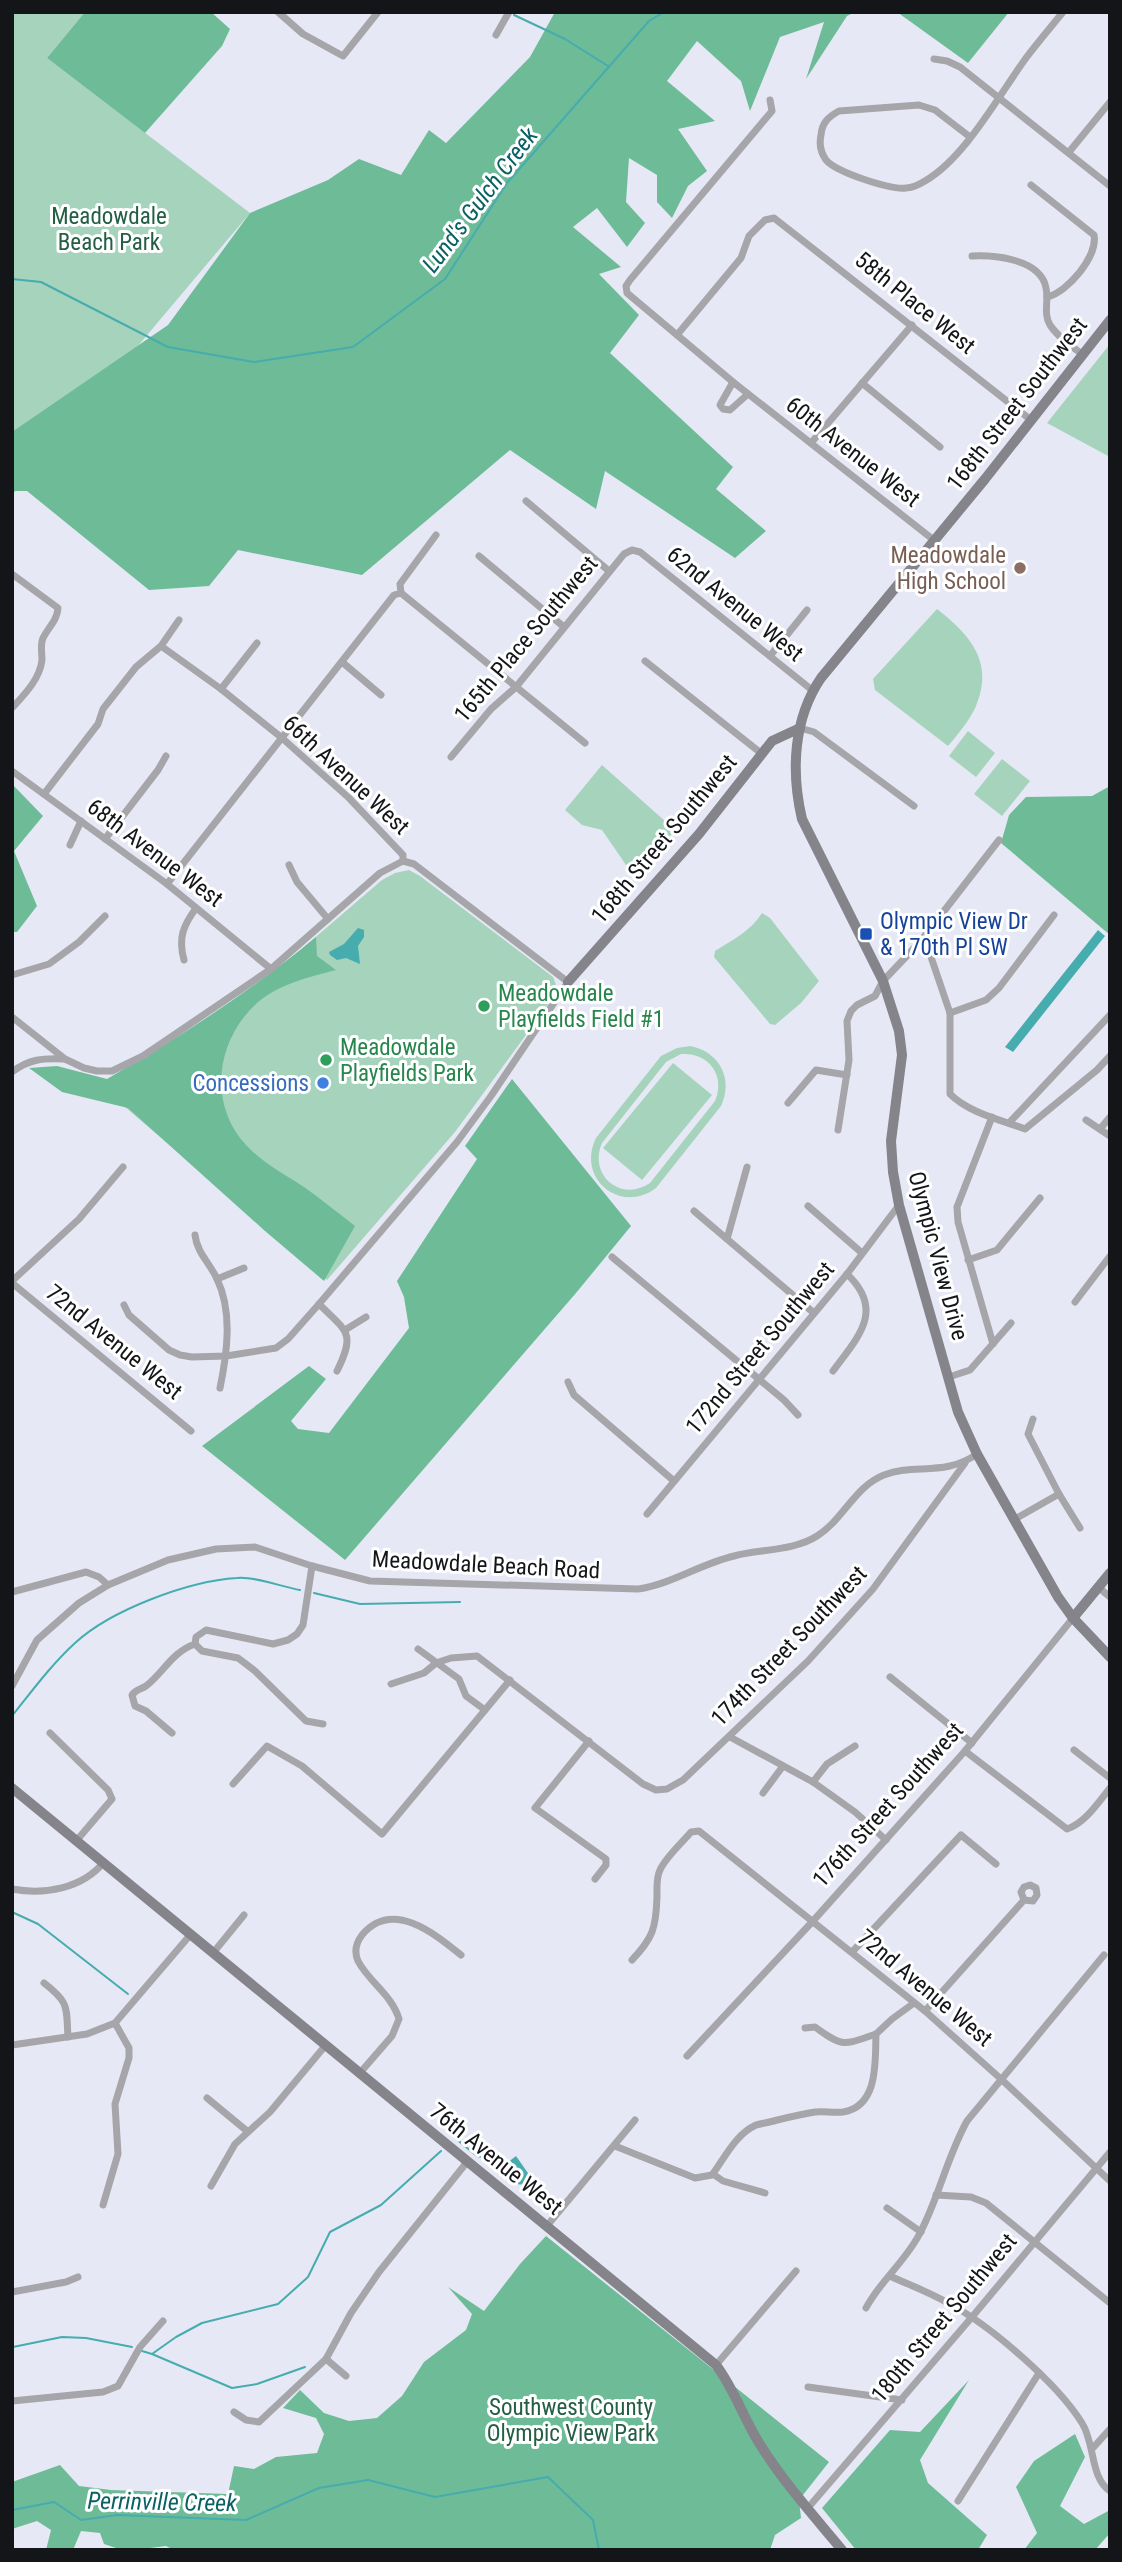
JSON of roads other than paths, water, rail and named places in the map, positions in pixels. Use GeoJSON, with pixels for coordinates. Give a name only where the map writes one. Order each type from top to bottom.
{"type":"FeatureCollection","features":[{"type":"Feature","properties":{"kind":"street"},"geometry":{"type":"LineString","coordinates":[[278,12],[303,34],[343,56],[378,12]]}},
{"type":"Feature","properties":{"kind":"street"},"geometry":{"type":"LineString","coordinates":[[496,34],[509,12]]}},
{"type":"Feature","properties":{"kind":"street"},"geometry":{"type":"LineString","coordinates":[[970,137],[934,110],[919,105],[839,111],[829,116],[822,128],[819,144],[825,159],[835,168],[887,186],[907,189],[926,181],[942,168],[970,137],[1026,58],[1063,12]]}},
{"type":"Feature","properties":{"kind":"street"},"geometry":{"type":"LineString","coordinates":[[934,59],[960,67],[1110,186]]}},
{"type":"Feature","properties":{"kind":"street","name":"60th Avenue West"},"geometry":{"type":"LineString","coordinates":[[770,100],[772,111],[626,286],[627,293],[733,382],[935,541]]}},
{"type":"Feature","properties":{"kind":"street"},"geometry":{"type":"LineString","coordinates":[[1069,152],[1110,102]]}},
{"type":"Feature","properties":{"kind":"street"},"geometry":{"type":"LineString","coordinates":[[1031,185],[1094,235],[1096,244],[1091,256],[1064,288],[1047,296]]}},
{"type":"Feature","properties":{"kind":"street","name":"58th Place West"},"geometry":{"type":"LineString","coordinates":[[677,335],[741,258],[749,236],[765,220],[774,218],[1031,420]]}},
{"type":"Feature","properties":{"kind":"street"},"geometry":{"type":"LineString","coordinates":[[972,256],[1004,258],[1027,266],[1046,284],[1049,323],[1082,354]]}},
{"type":"Feature","properties":{"kind":"street","name":"168th Street Southwest"},"geometry":{"type":"LineString","coordinates":[[124,1305],[129,1315],[169,1350],[192,1357],[226,1356],[275,1348],[288,1339],[457,1142],[568,982],[699,834],[772,741],[800,728],[812,690],[935,541],[1110,320]]}},
{"type":"Feature","properties":{"kind":"street"},"geometry":{"type":"LineString","coordinates":[[811,443],[912,325]]}},
{"type":"Feature","properties":{"kind":"street"},"geometry":{"type":"LineString","coordinates":[[733,382],[721,400],[723,409],[730,410],[748,394]]}},
{"type":"Feature","properties":{"kind":"street"},"geometry":{"type":"LineString","coordinates":[[862,383],[940,447]]}},
{"type":"Feature","properties":{"kind":"street"},"geometry":{"type":"LineString","coordinates":[[526,502],[609,571]]}},
{"type":"Feature","properties":{"kind":"street"},"geometry":{"type":"LineString","coordinates":[[436,536],[400,584],[401,593],[585,743]]}},
{"type":"Feature","properties":{"kind":"street","name":"165th Place Southwest"},"geometry":{"type":"LineString","coordinates":[[451,757],[491,709],[516,687],[609,571],[624,554],[632,550]]}},
{"type":"Feature","properties":{"kind":"street","name":"62nd Avenue West"},"geometry":{"type":"LineString","coordinates":[[632,550],[640,552],[812,690]]}},
{"type":"Feature","properties":{"kind":"street"},"geometry":{"type":"LineString","coordinates":[[479,556],[564,626]]}},
{"type":"Feature","properties":{"kind":"street"},"geometry":{"type":"LineString","coordinates":[[12,574],[58,608],[54,624],[41,641],[42,661],[38,672],[12,708]]}},
{"type":"Feature","properties":{"kind":"street"},"geometry":{"type":"LineString","coordinates":[[167,884],[394,595],[401,593]]}},
{"type":"Feature","properties":{"kind":"street"},"geometry":{"type":"LineString","coordinates":[[770,656],[807,610]]}},
{"type":"Feature","properties":{"kind":"street"},"geometry":{"type":"LineString","coordinates":[[44,794],[98,724],[103,709],[136,667],[161,646],[179,620]]}},
{"type":"Feature","properties":{"kind":"street"},"geometry":{"type":"LineString","coordinates":[[220,689],[257,643]]}},
{"type":"Feature","properties":{"kind":"street","name":"66th Avenue West"},"geometry":{"type":"LineString","coordinates":[[161,646],[282,738],[349,798],[403,855],[403,861],[414,863],[568,982]]}},
{"type":"Feature","properties":{"kind":"street"},"geometry":{"type":"LineString","coordinates":[[645,661],[762,754]]}},
{"type":"Feature","properties":{"kind":"street"},"geometry":{"type":"LineString","coordinates":[[342,662],[381,695]]}},
{"type":"Feature","properties":{"kind":"street"},"geometry":{"type":"LineString","coordinates":[[800,728],[814,732],[914,806]]}},
{"type":"Feature","properties":{"kind":"street","name":"Olympic View Drive"},"geometry":{"type":"LineString","coordinates":[[800,728],[795,780],[802,819],[883,981],[899,1031],[902,1055],[891,1141],[893,1172],[899,1205],[958,1412],[977,1454],[1058,1597],[1073,1618],[1110,1657]]}},
{"type":"Feature","properties":{"kind":"street"},"geometry":{"type":"LineString","coordinates":[[105,839],[166,756]]}},
{"type":"Feature","properties":{"kind":"street","name":"68th Avenue West"},"geometry":{"type":"LineString","coordinates":[[12,771],[167,884],[271,969]]}},
{"type":"Feature","properties":{"kind":"street"},"geometry":{"type":"LineString","coordinates":[[70,845],[81,821]]}},
{"type":"Feature","properties":{"kind":"street"},"geometry":{"type":"LineString","coordinates":[[838,1130],[849,1060],[847,1021],[851,1012],[857,1005],[874,996],[883,981],[920,942],[999,840]]}},
{"type":"Feature","properties":{"kind":"street"},"geometry":{"type":"LineString","coordinates":[[12,1017],[65,1059],[97,1071],[112,1071],[128,1064],[271,969],[380,873],[403,861]]}},
{"type":"Feature","properties":{"kind":"street"},"geometry":{"type":"LineString","coordinates":[[289,865],[297,882],[328,919]]}},
{"type":"Feature","properties":{"kind":"street"},"geometry":{"type":"LineString","coordinates":[[184,960],[180,945],[181,933],[196,908]]}},
{"type":"Feature","properties":{"kind":"street"},"geometry":{"type":"LineString","coordinates":[[950,1013],[986,1000],[999,988],[1054,915]]}},
{"type":"Feature","properties":{"kind":"street"},"geometry":{"type":"LineString","coordinates":[[12,975],[50,964],[79,942],[105,916]]}},
{"type":"Feature","properties":{"kind":"street"},"geometry":{"type":"LineString","coordinates":[[920,942],[931,957],[950,1013],[950,1094],[957,1101],[1025,1129],[1097,1070],[1110,1056]]}},
{"type":"Feature","properties":{"kind":"street"},"geometry":{"type":"LineString","coordinates":[[1009,1123],[1110,1015]]}},
{"type":"Feature","properties":{"kind":"street"},"geometry":{"type":"LineString","coordinates":[[12,1072],[39,1058],[65,1059]]}},
{"type":"Feature","properties":{"kind":"street"},"geometry":{"type":"LineString","coordinates":[[788,1103],[816,1070],[846,1075]]}},
{"type":"Feature","properties":{"kind":"street"},"geometry":{"type":"LineString","coordinates":[[992,1117],[957,1207],[958,1222],[993,1344]]}},
{"type":"Feature","properties":{"kind":"street"},"geometry":{"type":"LineString","coordinates":[[1100,1129],[1110,1117]]}},
{"type":"Feature","properties":{"kind":"street"},"geometry":{"type":"LineString","coordinates":[[1086,1120],[1110,1136]]}},
{"type":"Feature","properties":{"kind":"street"},"geometry":{"type":"LineString","coordinates":[[12,1282],[79,1219],[123,1167]]}},
{"type":"Feature","properties":{"kind":"street"},"geometry":{"type":"LineString","coordinates":[[727,1239],[747,1167]]}},
{"type":"Feature","properties":{"kind":"street"},"geometry":{"type":"LineString","coordinates":[[968,1260],[997,1250],[1040,1198]]}},
{"type":"Feature","properties":{"kind":"street","name":"172nd Street Southwest"},"geometry":{"type":"LineString","coordinates":[[647,1514],[847,1274],[899,1205]]}},
{"type":"Feature","properties":{"kind":"street"},"geometry":{"type":"LineString","coordinates":[[807,1206],[862,1253]]}},
{"type":"Feature","properties":{"kind":"street"},"geometry":{"type":"LineString","coordinates":[[694,1211],[814,1312]]}},
{"type":"Feature","properties":{"kind":"street"},"geometry":{"type":"LineString","coordinates":[[195,1235],[196,1247],[217,1279],[225,1304],[226,1356],[220,1388]]}},
{"type":"Feature","properties":{"kind":"street"},"geometry":{"type":"LineString","coordinates":[[1075,1302],[1110,1256]]}},
{"type":"Feature","properties":{"kind":"street"},"geometry":{"type":"LineString","coordinates":[[612,1258],[784,1400],[798,1415]]}},
{"type":"Feature","properties":{"kind":"street"},"geometry":{"type":"LineString","coordinates":[[217,1279],[244,1268]]}},
{"type":"Feature","properties":{"kind":"street"},"geometry":{"type":"LineString","coordinates":[[833,1371],[861,1333],[866,1318],[862,1288],[847,1274]]}},
{"type":"Feature","properties":{"kind":"street","name":"72nd Avenue West"},"geometry":{"type":"LineString","coordinates":[[12,1282],[191,1431]]}},
{"type":"Feature","properties":{"kind":"street"},"geometry":{"type":"LineString","coordinates":[[319,1304],[345,1330],[348,1349],[337,1371]]}},
{"type":"Feature","properties":{"kind":"street"},"geometry":{"type":"LineString","coordinates":[[345,1330],[366,1317]]}},
{"type":"Feature","properties":{"kind":"street"},"geometry":{"type":"LineString","coordinates":[[948,1377],[970,1370],[1011,1323]]}},
{"type":"Feature","properties":{"kind":"street"},"geometry":{"type":"LineString","coordinates":[[568,1382],[574,1395],[674,1481]]}},
{"type":"Feature","properties":{"kind":"street"},"geometry":{"type":"LineString","coordinates":[[1033,1419],[1028,1434],[1080,1528]]}},
{"type":"Feature","properties":{"kind":"street","name":"Meadowdale Beach Road"},"geometry":{"type":"LineString","coordinates":[[12,1686],[37,1640],[79,1603],[108,1585],[168,1560],[216,1549],[254,1547],[370,1581],[604,1590],[658,1586],[732,1556],[804,1542],[815,1537],[833,1525],[862,1489],[885,1474],[933,1470],[965,1462],[977,1454]]}},
{"type":"Feature","properties":{"kind":"street","name":"174th Street Southwest"},"geometry":{"type":"LineString","coordinates":[[589,1741],[643,1784],[656,1790],[667,1789],[683,1780],[730,1737],[851,1615],[873,1589],[965,1462]]}},
{"type":"Feature","properties":{"kind":"street"},"geometry":{"type":"LineString","coordinates":[[1015,1519],[1059,1494]]}},
{"type":"Feature","properties":{"kind":"street"},"geometry":{"type":"LineString","coordinates":[[195,1644],[196,1637],[206,1630],[273,1644],[297,1634],[303,1625],[312,1566]]}},
{"type":"Feature","properties":{"kind":"street"},"geometry":{"type":"LineString","coordinates":[[12,1592],[86,1572],[99,1577],[108,1585]]}},
{"type":"Feature","properties":{"kind":"street","name":"176th Street Southwest"},"geometry":{"type":"LineString","coordinates":[[687,2056],[813,1921],[965,1751],[1110,1573]]}},
{"type":"Feature","properties":{"kind":"street"},"geometry":{"type":"LineString","coordinates":[[1098,1587],[1110,1597]]}},
{"type":"Feature","properties":{"kind":"street"},"geometry":{"type":"LineString","coordinates":[[195,1644],[202,1651],[238,1658],[306,1721],[323,1724]]}},
{"type":"Feature","properties":{"kind":"street"},"geometry":{"type":"LineString","coordinates":[[172,1733],[146,1711],[135,1706],[132,1695],[135,1690],[148,1685],[175,1655],[195,1644]]}},
{"type":"Feature","properties":{"kind":"street"},"geometry":{"type":"LineString","coordinates":[[418,1649],[459,1679],[466,1696],[485,1710]]}},
{"type":"Feature","properties":{"kind":"street"},"geometry":{"type":"LineString","coordinates":[[391,1684],[425,1673],[436,1663],[452,1658],[477,1656],[589,1741],[535,1808],[606,1859],[606,1866],[595,1879]]}},
{"type":"Feature","properties":{"kind":"street"},"geometry":{"type":"LineString","coordinates":[[890,1677],[972,1743]]}},
{"type":"Feature","properties":{"kind":"street"},"geometry":{"type":"LineString","coordinates":[[233,1784],[267,1746],[302,1766],[382,1833],[510,1680]]}},
{"type":"Feature","properties":{"kind":"street"},"geometry":{"type":"LineString","coordinates":[[50,1732],[107,1790],[112,1799],[77,1840]]}},
{"type":"Feature","properties":{"kind":"street"},"geometry":{"type":"LineString","coordinates":[[730,1737],[813,1782],[855,1812],[886,1840]]}},
{"type":"Feature","properties":{"kind":"street"},"geometry":{"type":"LineString","coordinates":[[813,1782],[827,1764],[855,1746]]}},
{"type":"Feature","properties":{"kind":"street"},"geometry":{"type":"LineString","coordinates":[[1074,1750],[1110,1778]]}},
{"type":"Feature","properties":{"kind":"street"},"geometry":{"type":"LineString","coordinates":[[965,1751],[1067,1829],[1074,1826],[1110,1788]]}},
{"type":"Feature","properties":{"kind":"street"},"geometry":{"type":"LineString","coordinates":[[763,1793],[783,1766]]}},
{"type":"Feature","properties":{"kind":"street","name":"76th Avenue West"},"geometry":{"type":"LineString","coordinates":[[12,1788],[716,2365],[734,2391],[764,2451],[842,2550]]}},
{"type":"Feature","properties":{"kind":"street","name":"72nd Avenue West"},"geometry":{"type":"LineString","coordinates":[[632,1960],[647,1945],[653,1933],[657,1918],[657,1885],[660,1871],[691,1832],[699,1831],[925,2011],[1110,2181]]}},
{"type":"Feature","properties":{"kind":"street"},"geometry":{"type":"LineString","coordinates":[[853,1951],[961,1835],[996,1864]]}},
{"type":"Feature","properties":{"kind":"street"},"geometry":{"type":"LineString","coordinates":[[12,1889],[48,1892],[88,1878],[104,1863]]}},
{"type":"Feature","properties":{"kind":"street"},"geometry":{"type":"LineString","coordinates":[[925,2011],[1024,1900]]}},
{"type":"Feature","properties":{"kind":"street"},"geometry":{"type":"LineString","coordinates":[[213,1953],[244,1915]]}},
{"type":"Feature","properties":{"kind":"street"},"geometry":{"type":"LineString","coordinates":[[359,2074],[392,2036],[399,2019],[387,1996],[358,1960],[355,1948],[368,1928],[387,1918],[413,1922],[443,1940],[461,1955]]}},
{"type":"Feature","properties":{"kind":"street"},"geometry":{"type":"LineString","coordinates":[[12,2045],[68,2037],[103,2029],[115,2023],[191,1934]]}},
{"type":"Feature","properties":{"kind":"street"},"geometry":{"type":"LineString","coordinates":[[866,2308],[872,2296],[906,2256],[921,2232],[953,2145],[967,2121],[1104,1955]]}},
{"type":"Feature","properties":{"kind":"street"},"geometry":{"type":"LineString","coordinates":[[44,1983],[61,1996],[66,2004],[68,2037]]}},
{"type":"Feature","properties":{"kind":"street"},"geometry":{"type":"LineString","coordinates":[[805,2028],[815,2027],[836,2043],[846,2044],[876,2034],[914,2003]]}},
{"type":"Feature","properties":{"kind":"street"},"geometry":{"type":"LineString","coordinates":[[103,2205],[118,2154],[115,2104],[129,2058],[129,2048],[115,2023]]}},
{"type":"Feature","properties":{"kind":"street"},"geometry":{"type":"LineString","coordinates":[[615,2146],[695,2178],[713,2174],[747,2129],[816,2112],[845,2112],[858,2106],[870,2092],[875,2067],[876,2034]]}},
{"type":"Feature","properties":{"kind":"street"},"geometry":{"type":"LineString","coordinates":[[211,2186],[228,2155],[247,2131],[270,2112],[325,2046]]}},
{"type":"Feature","properties":{"kind":"street"},"geometry":{"type":"LineString","coordinates":[[207,2098],[247,2131]]}},
{"type":"Feature","properties":{"kind":"street"},"geometry":{"type":"LineString","coordinates":[[546,2227],[635,2120]]}},
{"type":"Feature","properties":{"kind":"street","name":"180th Street Southwest"},"geometry":{"type":"LineString","coordinates":[[807,2508],[972,2318],[1033,2241],[1110,2152]]}},
{"type":"Feature","properties":{"kind":"street"},"geometry":{"type":"LineString","coordinates":[[234,2412],[246,2420],[259,2422],[326,2359],[351,2313],[379,2272],[467,2162]]}},
{"type":"Feature","properties":{"kind":"street"},"geometry":{"type":"LineString","coordinates":[[713,2174],[723,2181],[765,2193]]}},
{"type":"Feature","properties":{"kind":"street"},"geometry":{"type":"LineString","coordinates":[[936,2195],[971,2197],[986,2203],[1110,2304]]}},
{"type":"Feature","properties":{"kind":"street"},"geometry":{"type":"LineString","coordinates":[[887,2207],[921,2232]]}},
{"type":"Feature","properties":{"kind":"street"},"geometry":{"type":"LineString","coordinates":[[716,2365],[796,2271]]}},
{"type":"Feature","properties":{"kind":"street"},"geometry":{"type":"LineString","coordinates":[[890,2276],[947,2302],[972,2318],[1039,2373],[1084,2426],[1101,2483],[1110,2491]]}},
{"type":"Feature","properties":{"kind":"street"},"geometry":{"type":"LineString","coordinates":[[12,2292],[78,2277]]}},
{"type":"Feature","properties":{"kind":"street"},"geometry":{"type":"LineString","coordinates":[[12,2401],[103,2392],[118,2386],[140,2347],[163,2321]]}},
{"type":"Feature","properties":{"kind":"street"},"geometry":{"type":"LineString","coordinates":[[326,2359],[346,2375]]}},
{"type":"Feature","properties":{"kind":"street"},"geometry":{"type":"LineString","coordinates":[[958,2501],[1039,2373]]}},
{"type":"Feature","properties":{"kind":"street"},"geometry":{"type":"LineString","coordinates":[[808,2387],[902,2400]]}},
{"type":"Feature","properties":{"kind":"street"},"geometry":{"type":"LineString","coordinates":[[1093,2449],[1110,2429]]}},
{"type":"Feature","properties":{"kind":"water"},"geometry":{"type":"Polygon","coordinates":[[[358,928],[364,930],[364,937],[358,946],[360,964],[346,958],[337,960],[330,955],[329,952],[344,944],[358,928]]]}},
{"type":"Feature","properties":{"kind":"water"},"geometry":{"type":"Polygon","coordinates":[[[1098,930],[1105,936],[1013,1052],[1005,1047],[1098,930]]]}},
{"type":"Feature","properties":{"kind":"water"},"geometry":{"type":"Polygon","coordinates":[[[498,2154],[507,2163],[516,2156],[530,2176],[525,2184],[511,2182],[492,2165],[492,2158],[498,2154]]]}},
{"type":"Feature","properties":{"kind":"waterway","name":"Lund's Gulch Creek"},"geometry":{"type":"LineString","coordinates":[[12,279],[41,282],[168,347],[254,362],[353,347],[445,279],[507,183],[649,21],[664,12]]}},
{"type":"Feature","properties":{"kind":"waterway"},"geometry":{"type":"LineString","coordinates":[[514,15],[565,39],[608,66]]}},
{"type":"Feature","properties":{"kind":"waterway"},"geometry":{"type":"LineString","coordinates":[[12,1716],[75,1643],[109,1619],[151,1599],[196,1585],[237,1578],[260,1580],[300,1590]]}},
{"type":"Feature","properties":{"kind":"waterway"},"geometry":{"type":"LineString","coordinates":[[314,1593],[360,1604],[460,1602]]}},
{"type":"Feature","properties":{"kind":"waterway"},"geometry":{"type":"LineString","coordinates":[[12,1912],[38,1924],[128,1994]]}},
{"type":"Feature","properties":{"kind":"waterway"},"geometry":{"type":"LineString","coordinates":[[455,2138],[477,2156],[492,2159]]}},
{"type":"Feature","properties":{"kind":"waterway"},"geometry":{"type":"LineString","coordinates":[[142,2351],[152,2354],[202,2323],[278,2304],[308,2277],[330,2232],[381,2205],[441,2151]]}},
{"type":"Feature","properties":{"kind":"waterway"},"geometry":{"type":"LineString","coordinates":[[13,2347],[62,2337],[86,2338],[132,2347]]}},
{"type":"Feature","properties":{"kind":"waterway"},"geometry":{"type":"LineString","coordinates":[[152,2354],[232,2388],[257,2384],[305,2367]]}},
{"type":"Feature","properties":{"kind":"waterway","name":"Perrinville Creek"},"geometry":{"type":"LineString","coordinates":[[12,2510],[54,2502],[81,2520],[117,2515],[246,2520],[319,2488],[368,2480],[435,2497],[548,2477],[593,2520],[599,2550]]}},
{"type":"Feature","properties":{"kind":"place","name":"Meadowdale High School"},"geometry":{"type":"Point","coordinates":[1020,568]}},
{"type":"Feature","properties":{"kind":"place","name":"Olympic View Dr & 170th Pl SW"},"geometry":{"type":"Point","coordinates":[866,934]}},
{"type":"Feature","properties":{"kind":"place","name":"Meadowdale Playfields Field #1"},"geometry":{"type":"Point","coordinates":[484,1006]}},
{"type":"Feature","properties":{"kind":"place","name":"Meadowdale Playfields Park"},"geometry":{"type":"Point","coordinates":[326,1060]}},
{"type":"Feature","properties":{"kind":"place","name":"Concessions"},"geometry":{"type":"Point","coordinates":[323,1083]}},
{"type":"Feature","properties":{"kind":"park label","name":"Meadowdale Beach Park"},"geometry":{"type":"Point","coordinates":[109,229]}},
{"type":"Feature","properties":{"kind":"park label","name":"Southwest County Olympic View Park"},"geometry":{"type":"Point","coordinates":[571,2420]}}]}
